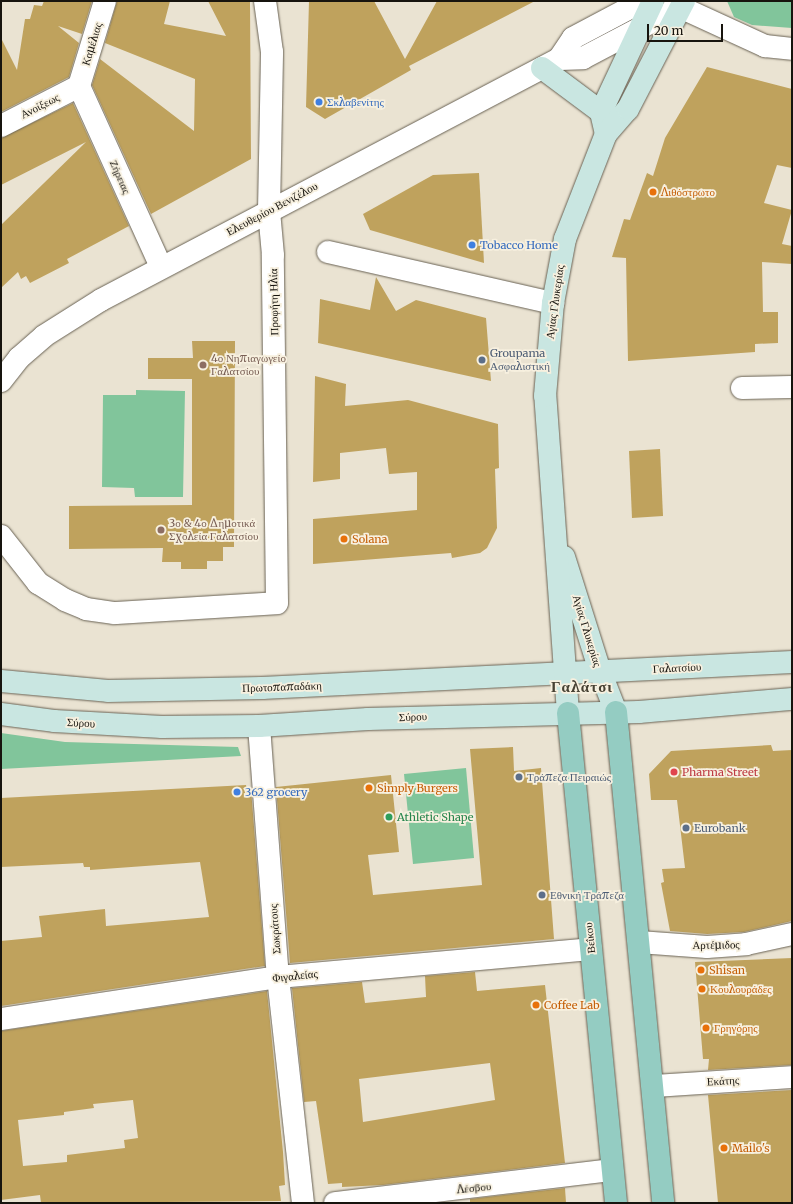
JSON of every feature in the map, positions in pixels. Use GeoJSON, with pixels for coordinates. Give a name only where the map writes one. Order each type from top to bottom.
{"type":"FeatureCollection","features":[{"type":"Feature","properties":{"kind":"main road"},"geometry":{"type":"LineString","coordinates":[[600,112],[653,1]]}},
{"type":"Feature","properties":{"kind":"main road","name":"Αγίας Γλυκερίας"},"geometry":{"type":"LineString","coordinates":[[563,673],[545,396],[553,303],[565,239],[606,134],[628,109],[680,3]]}},
{"type":"Feature","properties":{"kind":"main road"},"geometry":{"type":"LineString","coordinates":[[550,64],[600,112],[606,134]]}},
{"type":"Feature","properties":{"kind":"main road","name":"Αγίας Γλυκερίας"},"geometry":{"type":"LineString","coordinates":[[554,525],[600,671],[616,712]]}},
{"type":"Feature","properties":{"kind":"main road","name":"Γαλατσίου"},"geometry":{"type":"LineString","coordinates":[[563,673],[792,662]]}},
{"type":"Feature","properties":{"kind":"main road","name":"Πρωτοπαπαδάκη"},"geometry":{"type":"LineString","coordinates":[[1,681],[108,691],[262,688],[563,673]]}},
{"type":"Feature","properties":{"kind":"main road","name":"Βεΐκου"},"geometry":{"type":"LineString","coordinates":[[563,673],[616,1203]]}},
{"type":"Feature","properties":{"kind":"main road"},"geometry":{"type":"LineString","coordinates":[[568,714],[616,712],[792,699]]}},
{"type":"Feature","properties":{"kind":"main road"},"geometry":{"type":"LineString","coordinates":[[616,712],[654,1086],[663,1203]]}},
{"type":"Feature","properties":{"kind":"main road","name":"Σύρου"},"geometry":{"type":"LineString","coordinates":[[1,714],[54,721],[162,727],[259,726],[368,719],[568,714]]}},
{"type":"Feature","properties":{"kind":"street","name":"Καμέλιας"},"geometry":{"type":"LineString","coordinates":[[79,86],[105,1]]}},
{"type":"Feature","properties":{"kind":"street","name":"Προφήτη Ηλία"},"geometry":{"type":"LineString","coordinates":[[1,536],[38,583],[65,600],[86,609],[115,613],[277,603],[273,255],[269,211],[272,52],[265,1]]}},
{"type":"Feature","properties":{"kind":"street","name":"Ελευθερίου Βενιζέλου"},"geometry":{"type":"LineString","coordinates":[[550,64],[573,38],[643,1]]}},
{"type":"Feature","properties":{"kind":"street","name":"Ελευθερίου Βενιζέλου"},"geometry":{"type":"LineString","coordinates":[[1,381],[19,358],[44,336],[101,300],[161,267],[550,64],[583,58],[640,28],[680,3]]}},
{"type":"Feature","properties":{"kind":"street"},"geometry":{"type":"LineString","coordinates":[[680,3],[765,46],[792,49]]}},
{"type":"Feature","properties":{"kind":"street","name":"Ανοίξεως"},"geometry":{"type":"LineString","coordinates":[[1,126],[79,86]]}},
{"type":"Feature","properties":{"kind":"street","name":"Ζήρειας"},"geometry":{"type":"LineString","coordinates":[[79,86],[161,267]]}},
{"type":"Feature","properties":{"kind":"street"},"geometry":{"type":"LineString","coordinates":[[328,252],[553,303]]}},
{"type":"Feature","properties":{"kind":"street"},"geometry":{"type":"LineString","coordinates":[[742,388],[792,387]]}},
{"type":"Feature","properties":{"kind":"street","name":"Σωκράτους"},"geometry":{"type":"LineString","coordinates":[[259,726],[278,977],[303,1203]]}},
{"type":"Feature","properties":{"kind":"street","name":"Αρτέμιδος"},"geometry":{"type":"LineString","coordinates":[[639,942],[715,946],[746,944],[792,934]]}},
{"type":"Feature","properties":{"kind":"street","name":"Φιγαλείας"},"geometry":{"type":"LineString","coordinates":[[1,1019],[278,977],[591,950]]}},
{"type":"Feature","properties":{"kind":"street","name":"Εκάτης"},"geometry":{"type":"LineString","coordinates":[[654,1086],[792,1077]]}},
{"type":"Feature","properties":{"kind":"street","name":"Λέσβου"},"geometry":{"type":"LineString","coordinates":[[335,1203],[612,1170]]}},
{"type":"Feature","properties":{"kind":"green space"},"geometry":{"type":"Polygon","coordinates":[[[727,1],[792,1],[792,28],[752,25],[734,17],[727,1]]]}},
{"type":"Feature","properties":{"kind":"green space"},"geometry":{"type":"Polygon","coordinates":[[[136,390],[185,391],[183,497],[135,497],[134,488],[102,487],[103,395],[136,395],[136,390]]]}},
{"type":"Feature","properties":{"kind":"green space"},"geometry":{"type":"Polygon","coordinates":[[[1,733],[65,742],[238,747],[241,756],[1,769],[1,733]]]}},
{"type":"Feature","properties":{"kind":"green space"},"geometry":{"type":"Polygon","coordinates":[[[466,768],[474,858],[413,864],[404,774],[466,768]]]}},
{"type":"Feature","properties":{"kind":"building"},"geometry":{"type":"Polygon","coordinates":[[[44,1],[92,1],[82,34],[58,26],[79,43],[69,77],[1,112],[1,38],[17,70],[25,19],[30,19],[34,5],[42,6],[44,1]]]}},
{"type":"Feature","properties":{"kind":"building"},"geometry":{"type":"Polygon","coordinates":[[[117,1],[170,1],[164,24],[226,36],[208,1],[250,1],[251,159],[151,214],[92,85],[100,59],[194,131],[195,79],[105,43],[117,1]]]}},
{"type":"Feature","properties":{"kind":"building"},"geometry":{"type":"Polygon","coordinates":[[[309,1],[374,1],[405,59],[437,1],[535,1],[409,66],[411,70],[325,119],[306,107],[309,1]]]}},
{"type":"Feature","properties":{"kind":"building"},"geometry":{"type":"Polygon","coordinates":[[[707,67],[792,89],[792,168],[777,165],[764,203],[792,210],[782,244],[792,246],[792,264],[762,262],[763,312],[778,312],[778,343],[755,344],[755,352],[628,361],[626,258],[612,257],[624,219],[630,220],[647,173],[653,176],[665,138],[707,67]]]}},
{"type":"Feature","properties":{"kind":"building"},"geometry":{"type":"Polygon","coordinates":[[[73,103],[129,226],[67,259],[69,263],[30,283],[26,276],[21,279],[18,272],[1,288],[1,225],[86,142],[1,185],[1,138],[73,103]]]}},
{"type":"Feature","properties":{"kind":"building"},"geometry":{"type":"Polygon","coordinates":[[[479,173],[484,263],[370,230],[363,214],[433,175],[479,173]]]}},
{"type":"Feature","properties":{"kind":"building"},"geometry":{"type":"Polygon","coordinates":[[[376,277],[396,311],[416,300],[486,318],[491,381],[318,343],[320,299],[370,310],[376,277]]]}},
{"type":"Feature","properties":{"kind":"building"},"geometry":{"type":"Polygon","coordinates":[[[192,341],[235,341],[234,547],[223,547],[223,561],[207,561],[207,569],[181,569],[181,562],[162,562],[163,548],[69,549],[69,506],[192,505],[192,379],[148,379],[148,358],[193,358],[192,341]]]}},
{"type":"Feature","properties":{"kind":"building"},"geometry":{"type":"Polygon","coordinates":[[[315,376],[346,384],[345,406],[408,400],[498,424],[499,468],[495,469],[497,528],[487,548],[480,553],[452,558],[451,553],[313,564],[313,519],[417,510],[417,472],[389,474],[386,448],[340,453],[340,479],[313,482],[315,376]]]}},
{"type":"Feature","properties":{"kind":"building"},"geometry":{"type":"Polygon","coordinates":[[[660,449],[663,516],[632,518],[629,451],[660,449]]]}},
{"type":"Feature","properties":{"kind":"building"},"geometry":{"type":"Polygon","coordinates":[[[771,745],[773,751],[792,750],[792,921],[744,932],[707,934],[670,931],[661,883],[664,882],[662,869],[685,868],[677,800],[651,800],[649,774],[671,751],[771,745]]]}},
{"type":"Feature","properties":{"kind":"building"},"geometry":{"type":"Polygon","coordinates":[[[513,747],[514,771],[541,768],[554,939],[290,963],[276,787],[391,775],[399,852],[368,855],[373,895],[482,885],[470,749],[513,747]]]}},
{"type":"Feature","properties":{"kind":"building"},"geometry":{"type":"Polygon","coordinates":[[[246,785],[247,789],[251,789],[265,966],[1,1006],[1,941],[42,937],[39,916],[105,909],[106,926],[209,917],[200,862],[90,870],[90,867],[84,867],[83,863],[1,867],[1,798],[246,785]]]}},
{"type":"Feature","properties":{"kind":"building"},"geometry":{"type":"Polygon","coordinates":[[[792,958],[792,1065],[708,1070],[709,1059],[703,1059],[695,962],[792,958]]]}},
{"type":"Feature","properties":{"kind":"building"},"geometry":{"type":"Polygon","coordinates":[[[475,972],[477,991],[545,985],[565,1163],[383,1185],[342,1187],[342,1183],[328,1184],[316,1101],[304,1102],[292,988],[362,982],[365,1003],[426,997],[425,976],[475,972]],[[490,1063],[359,1079],[363,1122],[495,1100],[490,1063]]]}},
{"type":"Feature","properties":{"kind":"building"},"geometry":{"type":"Polygon","coordinates":[[[267,991],[283,1152],[285,1185],[279,1186],[281,1201],[41,1203],[40,1195],[1,1200],[1,1031],[267,991]],[[133,1100],[93,1104],[94,1108],[64,1112],[64,1115],[18,1120],[23,1166],[67,1162],[67,1155],[125,1148],[124,1140],[138,1138],[133,1100]]]}},
{"type":"Feature","properties":{"kind":"building"},"geometry":{"type":"Polygon","coordinates":[[[792,1090],[792,1203],[718,1203],[708,1095],[792,1090]]]}},
{"type":"Feature","properties":{"kind":"building"},"geometry":{"type":"Polygon","coordinates":[[[565,1188],[566,1203],[470,1203],[470,1199],[565,1188]]]}},
{"type":"Feature","properties":{"kind":"place","name":"Σκλαβενίτης"},"geometry":{"type":"Point","coordinates":[319,102]}},
{"type":"Feature","properties":{"kind":"place","name":"Λιθόστρωτο"},"geometry":{"type":"Point","coordinates":[653,192]}},
{"type":"Feature","properties":{"kind":"place","name":"Tobacco Home"},"geometry":{"type":"Point","coordinates":[472,245]}},
{"type":"Feature","properties":{"kind":"place","name":"Groupama Ασφαλιστική"},"geometry":{"type":"Point","coordinates":[482,360]}},
{"type":"Feature","properties":{"kind":"place","name":"4ο Νηπιαγωγείο Γαλατσίου"},"geometry":{"type":"Point","coordinates":[203,365]}},
{"type":"Feature","properties":{"kind":"place","name":"3ο & 4ο Δημοτικά Σχολεία Γαλατσίου"},"geometry":{"type":"Point","coordinates":[161,530]}},
{"type":"Feature","properties":{"kind":"place","name":"Solana"},"geometry":{"type":"Point","coordinates":[344,539]}},
{"type":"Feature","properties":{"kind":"place","name":"Pharma Street"},"geometry":{"type":"Point","coordinates":[674,772]}},
{"type":"Feature","properties":{"kind":"place","name":"Τράπεζα Πειραιώς"},"geometry":{"type":"Point","coordinates":[519,777]}},
{"type":"Feature","properties":{"kind":"place","name":"Simply Burgers"},"geometry":{"type":"Point","coordinates":[369,788]}},
{"type":"Feature","properties":{"kind":"place","name":"362 grocery"},"geometry":{"type":"Point","coordinates":[237,792]}},
{"type":"Feature","properties":{"kind":"place","name":"Athletic Shape"},"geometry":{"type":"Point","coordinates":[389,817]}},
{"type":"Feature","properties":{"kind":"place","name":"Eurobank"},"geometry":{"type":"Point","coordinates":[686,828]}},
{"type":"Feature","properties":{"kind":"place","name":"Εθνική Τράπεζα"},"geometry":{"type":"Point","coordinates":[542,895]}},
{"type":"Feature","properties":{"kind":"place","name":"Shisan"},"geometry":{"type":"Point","coordinates":[701,970]}},
{"type":"Feature","properties":{"kind":"place","name":"Κουλουράδες"},"geometry":{"type":"Point","coordinates":[702,989]}},
{"type":"Feature","properties":{"kind":"place","name":"Coffee Lab"},"geometry":{"type":"Point","coordinates":[536,1005]}},
{"type":"Feature","properties":{"kind":"place","name":"Γρηγόρης"},"geometry":{"type":"Point","coordinates":[706,1028]}},
{"type":"Feature","properties":{"kind":"place","name":"Mailo's"},"geometry":{"type":"Point","coordinates":[724,1148]}},
{"type":"Feature","properties":{"kind":"district","name":"Γαλάτσι"},"geometry":{"type":"Point","coordinates":[582,687]}}]}
